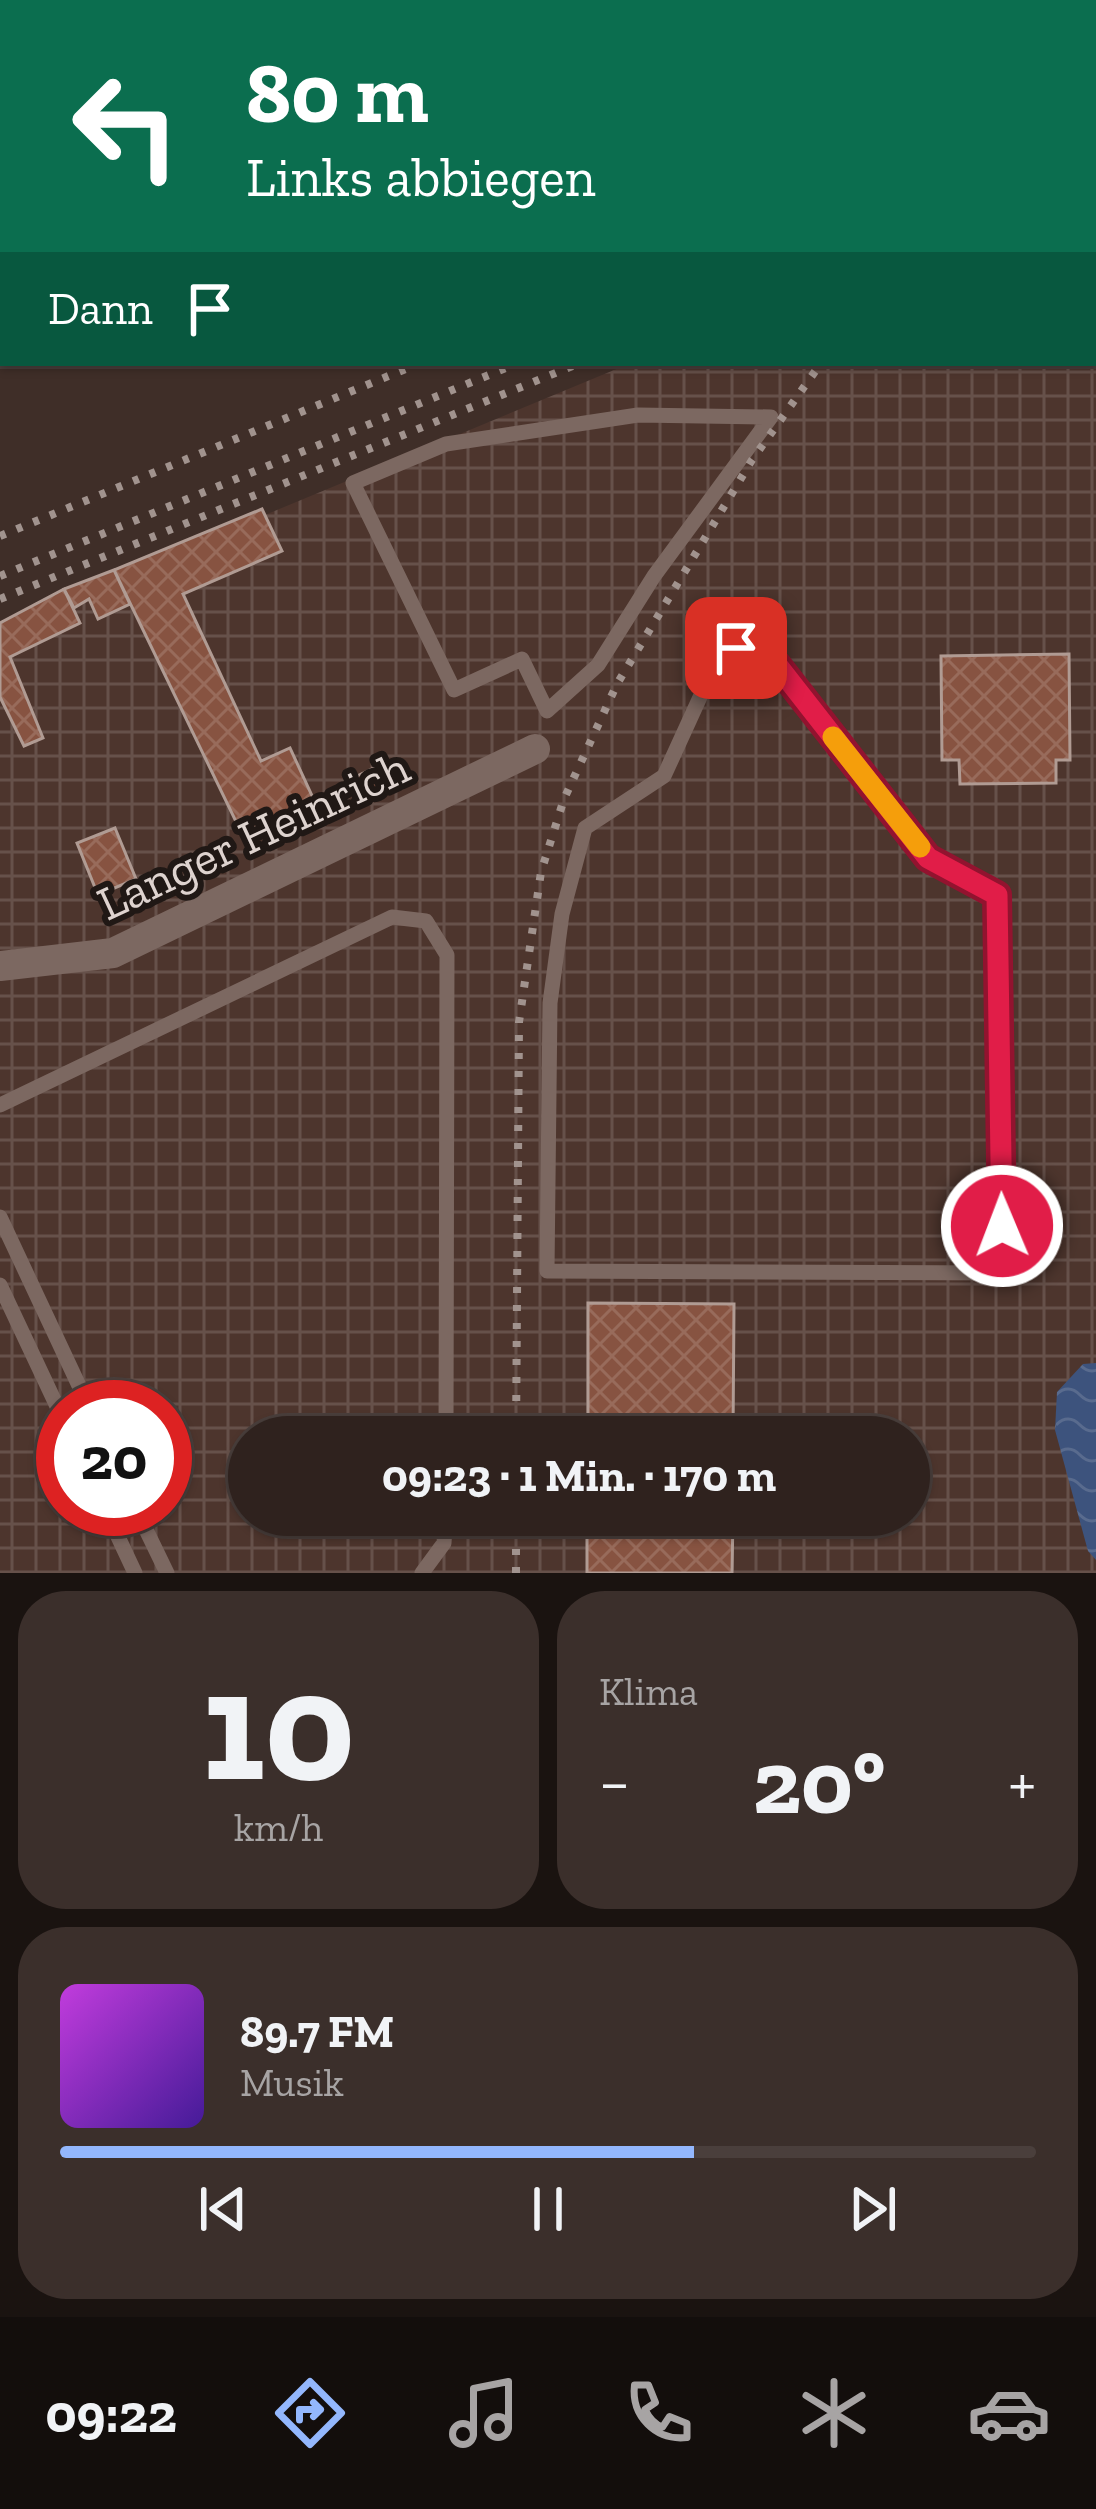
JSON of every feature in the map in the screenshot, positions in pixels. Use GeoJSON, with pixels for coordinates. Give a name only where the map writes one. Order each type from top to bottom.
{"type":"FeatureCollection","features":[{"type":"Feature","properties":{"kind":"street","name":"Langer Heinrich"},"geometry":{"type":"LineString","coordinates":[[0,965],[113,953],[535,749]]}},
{"type":"Feature","properties":{"kind":"lane"},"geometry":{"type":"LineString","coordinates":[[638,415],[772,417],[654,576],[598,665],[547,711],[522,659],[454,690],[353,483],[446,444],[638,415]]}},
{"type":"Feature","properties":{"kind":"lane"},"geometry":{"type":"LineString","coordinates":[[736,648],[756,650],[777,665],[928,858],[997,895],[1002,1273],[547,1271],[550,1003],[562,914],[585,828],[664,776],[717,660],[736,648]]}},
{"type":"Feature","properties":{"kind":"lane"},"geometry":{"type":"LineString","coordinates":[[0,1105],[392,917],[425,921],[447,955],[446,1416]]}},
{"type":"Feature","properties":{"kind":"lane"},"geometry":{"type":"LineString","coordinates":[[0,1217],[75,1380]]}},
{"type":"Feature","properties":{"kind":"lane"},"geometry":{"type":"LineString","coordinates":[[0,1285],[45,1380]]}},
{"type":"Feature","properties":{"kind":"lane"},"geometry":{"type":"LineString","coordinates":[[118,1536],[135,1573]]}},
{"type":"Feature","properties":{"kind":"lane"},"geometry":{"type":"LineString","coordinates":[[149,1536],[167,1573]]}},
{"type":"Feature","properties":{"kind":"lane"},"geometry":{"type":"LineString","coordinates":[[422,1573],[444,1536]]}},
{"type":"Feature","properties":{"kind":"shaded area"},"geometry":{"type":"Polygon","coordinates":[[[624,366],[1096,366],[1096,1573],[0,1573],[0,625],[624,366]]]}},
{"type":"Feature","properties":{"kind":"water"},"geometry":{"type":"Polygon","coordinates":[[[1096,1363],[1096,1560],[1088,1551],[1055,1430],[1057,1392],[1083,1364],[1096,1363]]]}},
{"type":"Feature","properties":{"kind":"building"},"geometry":{"type":"Polygon","coordinates":[[[262,509],[282,551],[183,594],[261,761],[290,748],[314,800],[242,834],[114,570],[262,509]]]}},
{"type":"Feature","properties":{"kind":"building"},"geometry":{"type":"Polygon","coordinates":[[[114,570],[130,604],[98,619],[89,599],[74,608],[64,589],[114,570]]]}},
{"type":"Feature","properties":{"kind":"building"},"geometry":{"type":"Polygon","coordinates":[[[64,589],[80,623],[10,657],[43,738],[24,746],[0,697],[0,623],[64,589]]]}},
{"type":"Feature","properties":{"kind":"building"},"geometry":{"type":"Polygon","coordinates":[[[1069,654],[1070,760],[1056,760],[1056,783],[960,784],[959,760],[942,760],[941,656],[1069,654]]]}},
{"type":"Feature","properties":{"kind":"building"},"geometry":{"type":"Polygon","coordinates":[[[382,764],[392,786],[357,802],[347,781],[382,764]]]}},
{"type":"Feature","properties":{"kind":"building"},"geometry":{"type":"Polygon","coordinates":[[[115,828],[136,879],[98,895],[77,843],[115,828]]]}},
{"type":"Feature","properties":{"kind":"building"},"geometry":{"type":"Polygon","coordinates":[[[588,1303],[734,1304],[733,1416],[588,1416],[588,1303]]]}},
{"type":"Feature","properties":{"kind":"building"},"geometry":{"type":"Polygon","coordinates":[[[587,1536],[733,1536],[732,1573],[587,1573],[587,1536]]]}},
{"type":"Feature","properties":{"kind":"railway"},"geometry":{"type":"LineString","coordinates":[[0,536],[413,366]]}},
{"type":"Feature","properties":{"kind":"railway"},"geometry":{"type":"LineString","coordinates":[[0,576],[511,366]]}},
{"type":"Feature","properties":{"kind":"railway"},"geometry":{"type":"LineString","coordinates":[[0,599],[573,366]]}},
{"type":"Feature","properties":{"kind":"railway"},"geometry":{"type":"LineString","coordinates":[[516,1416],[519,1022],[541,872],[564,799],[617,684],[752,460],[819,366]]}},
{"type":"Feature","properties":{"kind":"railway"},"geometry":{"type":"LineString","coordinates":[[516,1536],[516,1573]]}},
{"type":"Feature","properties":{"kind":"slow traffic"},"geometry":{"type":"LineString","coordinates":[[833,737],[920,847]]}},
{"type":"Feature","properties":{"kind":"route"},"geometry":{"type":"LineString","coordinates":[[736,648],[756,650],[777,665],[928,858],[997,895],[1002,1226]]}}]}
